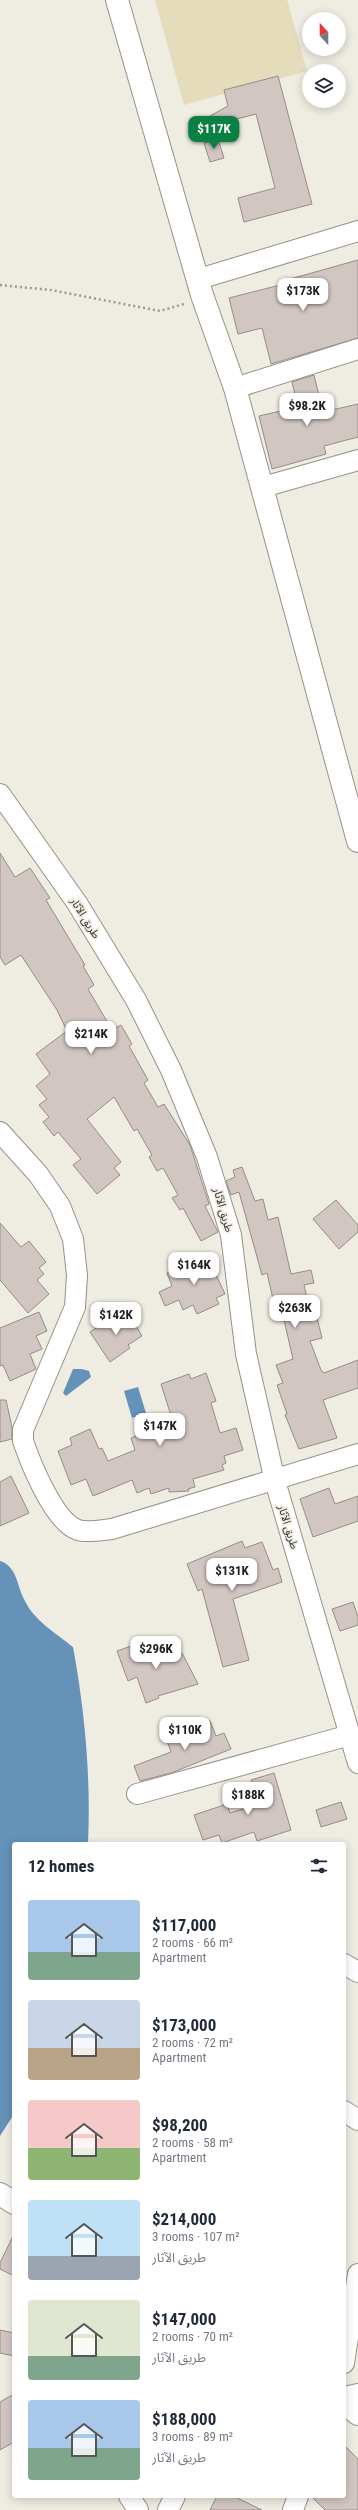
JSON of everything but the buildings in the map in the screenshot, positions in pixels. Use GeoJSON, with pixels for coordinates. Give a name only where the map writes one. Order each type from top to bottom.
{"type":"FeatureCollection","features":[{"type":"Feature","properties":{"kind":"main road"},"geometry":{"type":"LineString","coordinates":[[117,0],[201,287],[235,388],[358,841]]}},
{"type":"Feature","properties":{"kind":"main road"},"geometry":{"type":"LineString","coordinates":[[0,2194],[12,2202]]}},
{"type":"Feature","properties":{"kind":"main road"},"geometry":{"type":"LineString","coordinates":[[346,2405],[358,2414]]}},
{"type":"Feature","properties":{"kind":"street"},"geometry":{"type":"LineString","coordinates":[[201,287],[358,231]]}},
{"type":"Feature","properties":{"kind":"street"},"geometry":{"type":"LineString","coordinates":[[235,388],[358,349]]}},
{"type":"Feature","properties":{"kind":"street"},"geometry":{"type":"LineString","coordinates":[[263,487],[358,460]]}},
{"type":"Feature","properties":{"kind":"street","name":"طريق الآثار"},"geometry":{"type":"LineString","coordinates":[[0,794],[77,903],[136,1000],[171,1070],[207,1157],[231,1235],[246,1354],[275,1481],[358,1764]]}},
{"type":"Feature","properties":{"kind":"street"},"geometry":{"type":"LineString","coordinates":[[0,1132],[38,1174],[60,1206],[73,1239],[77,1275],[75,1307],[23,1430],[23,1441],[54,1507],[65,1522],[78,1530],[112,1529],[275,1481],[358,1454]]}},
{"type":"Feature","properties":{"kind":"street"},"geometry":{"type":"LineString","coordinates":[[138,1794],[350,1735]]}},
{"type":"Feature","properties":{"kind":"street"},"geometry":{"type":"LineString","coordinates":[[346,1965],[358,1972]]}},
{"type":"Feature","properties":{"kind":"street"},"geometry":{"type":"LineString","coordinates":[[346,2112],[358,2120]]}},
{"type":"Feature","properties":{"kind":"street"},"geometry":{"type":"LineString","coordinates":[[346,2350],[358,2274]]}},
{"type":"Feature","properties":{"kind":"street"},"geometry":{"type":"LineString","coordinates":[[346,2397],[358,2394]]}},
{"type":"Feature","properties":{"kind":"street"},"geometry":{"type":"LineString","coordinates":[[130,2498],[138,2510]]}},
{"type":"Feature","properties":{"kind":"street"},"geometry":{"type":"LineString","coordinates":[[168,2510],[174,2498]]}},
{"type":"Feature","properties":{"kind":"street"},"geometry":{"type":"LineString","coordinates":[[293,2510],[297,2498]]}},
{"type":"Feature","properties":{"kind":"path"},"geometry":{"type":"LineString","coordinates":[[0,285],[51,290],[160,311],[183,305],[201,287]]}},
{"type":"Feature","properties":{"kind":"shaded area"},"geometry":{"type":"Polygon","coordinates":[[[155,0],[287,0],[305,64],[302,64],[302,72],[184,105],[155,0]]]}},
{"type":"Feature","properties":{"kind":"water"},"geometry":{"type":"Polygon","coordinates":[[[73,1369],[89,1371],[91,1377],[66,1396],[63,1393],[73,1369]]]}},
{"type":"Feature","properties":{"kind":"water"},"geometry":{"type":"Polygon","coordinates":[[[138,1387],[146,1413],[132,1418],[124,1391],[138,1387]]]}},
{"type":"Feature","properties":{"kind":"water"},"geometry":{"type":"Polygon","coordinates":[[[0,1561],[10,1567],[16,1577],[28,1607],[33,1613],[46,1626],[73,1647],[84,1720],[88,1770],[89,1819],[88,1842],[12,1842],[12,2117],[0,2136],[0,1561]]]}}]}
